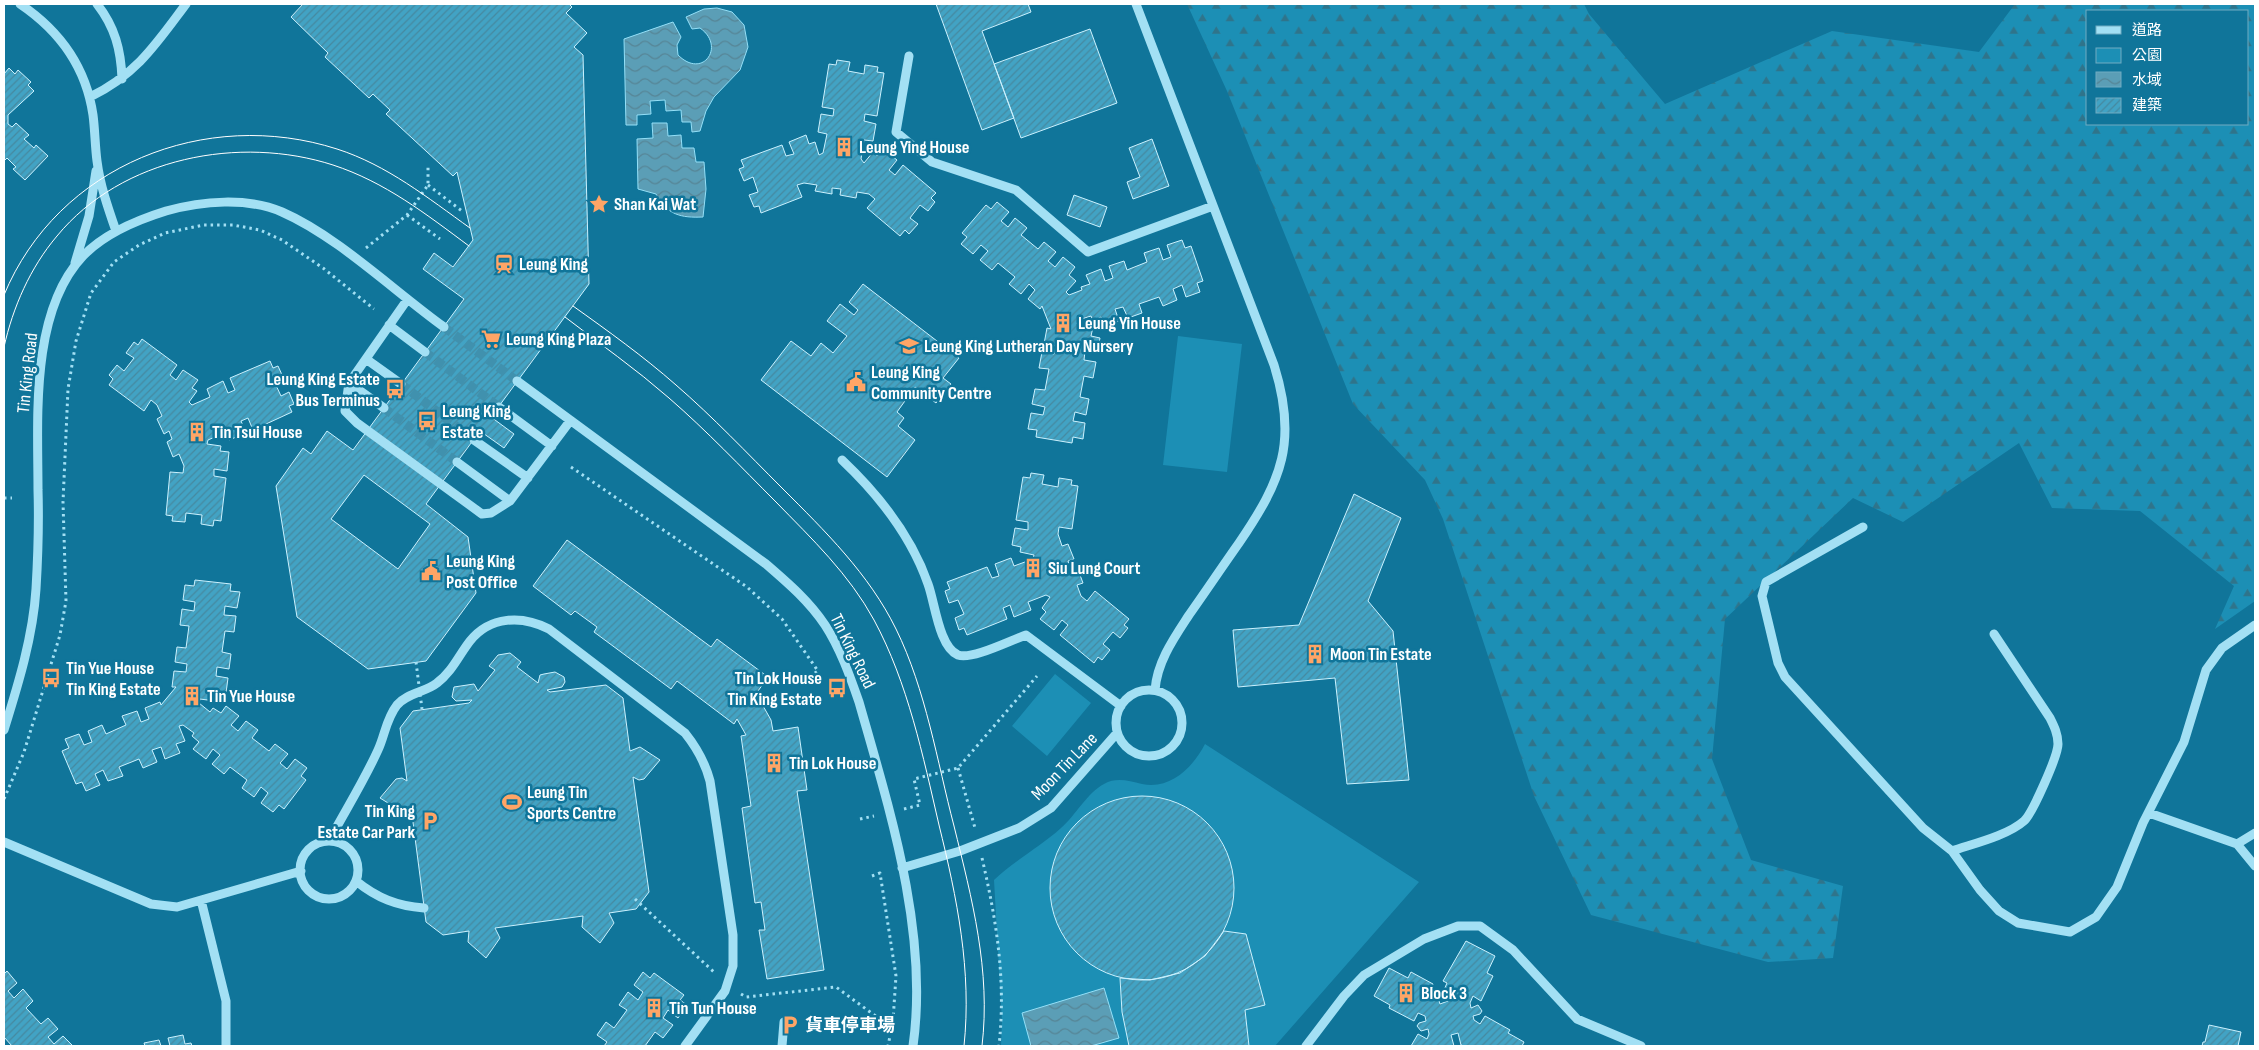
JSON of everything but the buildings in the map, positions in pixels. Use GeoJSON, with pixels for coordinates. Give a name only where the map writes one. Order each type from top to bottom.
{"type":"FeatureCollection","features":[{"type":"Feature","properties":{"kind":"street"},"geometry":{"type":"LineString","coordinates":[[20,4],[51,28],[71,53],[82,74],[90,97],[97,161],[102,186],[116,231]]}},
{"type":"Feature","properties":{"kind":"street"},"geometry":{"type":"LineString","coordinates":[[97,4],[116,35],[121,57],[122,79]]}},
{"type":"Feature","properties":{"kind":"street"},"geometry":{"type":"LineString","coordinates":[[90,97],[122,79],[148,54],[186,4]]}},
{"type":"Feature","properties":{"kind":"street"},"geometry":{"type":"LineString","coordinates":[[1136,4],[1282,390],[1286,438],[1282,463],[1274,486],[1263,508],[1170,646],[1156,676],[1155,690]]}},
{"type":"Feature","properties":{"kind":"street"},"geometry":{"type":"LineString","coordinates":[[908,56],[896,132],[932,162],[1016,190],[1088,252],[1213,206]]}},
{"type":"Feature","properties":{"kind":"street"},"geometry":{"type":"LineString","coordinates":[[72,270],[89,216],[97,161]]}},
{"type":"Feature","properties":{"kind":"street","name":"Tin King Road"},"geometry":{"type":"LineString","coordinates":[[4,730],[28,642],[36,592],[38,413],[41,362],[56,301],[72,270],[84,256],[116,231],[142,219],[198,204],[226,202],[255,205],[279,211],[302,222],[354,258],[444,327]]}},
{"type":"Feature","properties":{"kind":"street"},"geometry":{"type":"LineString","coordinates":[[407,300],[349,383],[346,410],[357,423],[482,514],[491,513],[510,502],[570,421]]}},
{"type":"Feature","properties":{"kind":"street"},"geometry":{"type":"LineString","coordinates":[[389,325],[425,352]]}},
{"type":"Feature","properties":{"kind":"street"},"geometry":{"type":"LineString","coordinates":[[366,359],[401,384]]}},
{"type":"Feature","properties":{"kind":"street","name":"Tin King Road"},"geometry":{"type":"LineString","coordinates":[[517,382],[766,564],[810,606],[826,626],[850,677],[866,727],[902,868],[914,938],[917,973],[913,1046]]}},
{"type":"Feature","properties":{"kind":"street"},"geometry":{"type":"LineString","coordinates":[[349,383],[384,408]]}},
{"type":"Feature","properties":{"kind":"street"},"geometry":{"type":"LineString","coordinates":[[499,407],[552,446]]}},
{"type":"Feature","properties":{"kind":"street"},"geometry":{"type":"LineString","coordinates":[[474,440],[528,478]]}},
{"type":"Feature","properties":{"kind":"street"},"geometry":{"type":"LineString","coordinates":[[842,460],[883,503],[901,528],[927,581],[943,639],[949,650],[960,656],[972,655],[1026,635],[1121,706]]}},
{"type":"Feature","properties":{"kind":"street"},"geometry":{"type":"LineString","coordinates":[[458,462],[510,502]]}},
{"type":"Feature","properties":{"kind":"street"},"geometry":{"type":"LineString","coordinates":[[1863,528],[1766,582],[1762,596],[1778,662],[1785,677],[1916,821],[1952,851],[1980,890],[1999,911],[2018,923],[2070,932],[2096,917],[2117,887],[2149,813],[2184,742],[2206,670],[2222,648],[2255,625]]}},
{"type":"Feature","properties":{"kind":"street"},"geometry":{"type":"LineString","coordinates":[[329,841],[379,749],[386,722],[398,704],[436,684],[451,669],[470,641],[488,626],[511,619],[524,619],[549,629],[685,733],[701,756],[710,781],[733,935],[733,966],[728,985],[720,1000],[685,1046]]}},
{"type":"Feature","properties":{"kind":"street"},"geometry":{"type":"LineString","coordinates":[[1952,851],[2004,832],[2024,821],[2032,811],[2055,757],[2058,745],[2057,732],[2050,718],[1994,634]]}},
{"type":"Feature","properties":{"kind":"street"},"geometry":{"type":"LineString","coordinates":[[1144,690],[1155,690],[1166,695],[1174,702],[1181,714],[1182,725],[1179,736],[1173,746],[1164,753],[1153,756],[1141,756],[1126,747],[1117,733],[1116,722],[1121,706],[1133,694],[1144,690]]}},
{"type":"Feature","properties":{"kind":"street","name":"Moon Tin Lane"},"geometry":{"type":"LineString","coordinates":[[902,868],[1019,828],[1051,808],[1117,733]]}},
{"type":"Feature","properties":{"kind":"street"},"geometry":{"type":"LineString","coordinates":[[2149,813],[2237,844],[2255,866]]}},
{"type":"Feature","properties":{"kind":"street"},"geometry":{"type":"LineString","coordinates":[[2237,844],[2255,833]]}},
{"type":"Feature","properties":{"kind":"street"},"geometry":{"type":"LineString","coordinates":[[329,841],[338,843],[353,854],[357,862],[356,881],[344,895],[336,898],[321,898],[307,888],[301,871],[306,854],[320,843],[329,841]]}},
{"type":"Feature","properties":{"kind":"street"},"geometry":{"type":"LineString","coordinates":[[4,842],[151,904],[177,907],[301,871]]}},
{"type":"Feature","properties":{"kind":"street"},"geometry":{"type":"LineString","coordinates":[[356,881],[380,898],[409,907],[424,908]]}},
{"type":"Feature","properties":{"kind":"street"},"geometry":{"type":"LineString","coordinates":[[201,900],[226,1001],[226,1046]]}},
{"type":"Feature","properties":{"kind":"street"},"geometry":{"type":"LineString","coordinates":[[1306,1046],[1344,996],[1364,975],[1424,939],[1458,926],[1480,926],[1513,950],[1547,984],[1577,1019],[1641,1046]]}},
{"type":"Feature","properties":{"kind":"street"},"geometry":{"type":"LineString","coordinates":[[782,1046],[784,1022]]}},
{"type":"Feature","properties":{"kind":"path"},"geometry":{"type":"LineString","coordinates":[[354,258],[406,215],[428,185],[428,164]]}},
{"type":"Feature","properties":{"kind":"path"},"geometry":{"type":"LineString","coordinates":[[428,185],[462,211]]}},
{"type":"Feature","properties":{"kind":"path"},"geometry":{"type":"LineString","coordinates":[[406,215],[440,240]]}},
{"type":"Feature","properties":{"kind":"path"},"geometry":{"type":"LineString","coordinates":[[4,798],[24,752],[60,635],[66,601],[63,502],[68,389],[76,341],[92,293],[114,262],[139,245],[165,233],[204,225],[233,225],[260,230],[282,240],[323,268],[374,309]]}},
{"type":"Feature","properties":{"kind":"path"},"geometry":{"type":"LineString","coordinates":[[571,466],[747,587],[782,619],[818,672],[812,675]]}},
{"type":"Feature","properties":{"kind":"path"},"geometry":{"type":"LineString","coordinates":[[4,498],[12,498]]}},
{"type":"Feature","properties":{"kind":"path"},"geometry":{"type":"LineString","coordinates":[[416,662],[422,710]]}},
{"type":"Feature","properties":{"kind":"path"},"geometry":{"type":"LineString","coordinates":[[888,813],[920,805],[914,779],[958,768],[1037,676]]}},
{"type":"Feature","properties":{"kind":"path"},"geometry":{"type":"LineString","coordinates":[[958,768],[991,894],[1000,952],[1003,1008],[999,1046]]}},
{"type":"Feature","properties":{"kind":"path"},"geometry":{"type":"LineString","coordinates":[[872,876],[880,873],[896,976],[893,1021],[888,1046]]}},
{"type":"Feature","properties":{"kind":"path"},"geometry":{"type":"LineString","coordinates":[[635,899],[728,985],[746,997],[836,987],[881,1020]]}},
{"type":"Feature","properties":{"kind":"green space"},"geometry":{"type":"Polygon","coordinates":[[[1187,4],[1584,4],[1589,14],[1665,104],[1832,31],[1979,52],[2015,4],[2255,4],[2255,601],[2215,629],[2234,586],[2140,511],[2052,508],[2019,443],[1903,522],[1853,498],[1725,619],[1712,759],[1751,860],[1843,886],[1833,958],[1768,962],[1591,915],[1534,796],[1443,519],[1425,480],[1353,404],[1227,91],[1187,4]]]}},
{"type":"Feature","properties":{"kind":"green space"},"geometry":{"type":"Polygon","coordinates":[[[1178,336],[1242,344],[1227,472],[1163,465],[1178,336]]]}},
{"type":"Feature","properties":{"kind":"green space"},"geometry":{"type":"Polygon","coordinates":[[[1055,674],[1091,703],[1047,756],[1012,726],[1055,674]]]}},
{"type":"Feature","properties":{"kind":"green space"},"geometry":{"type":"Polygon","coordinates":[[[1205,744],[1419,882],[1275,1046],[1001,1046],[1002,1021],[994,880],[1061,828],[1087,798],[1104,784],[1118,780],[1153,785],[1162,784],[1180,775],[1194,761],[1205,744]]]}},
{"type":"Feature","properties":{"kind":"water"},"geometry":{"type":"Polygon","coordinates":[[[717,8],[732,12],[744,25],[748,47],[740,70],[714,97],[706,111],[700,131],[692,132],[691,122],[682,122],[681,110],[666,111],[665,100],[650,101],[651,114],[637,115],[637,125],[626,125],[624,39],[673,22],[681,37],[677,45],[678,55],[687,62],[696,64],[703,62],[708,58],[711,51],[708,35],[700,28],[692,29],[686,17],[704,9],[717,8]]]}},
{"type":"Feature","properties":{"kind":"water"},"geometry":{"type":"Polygon","coordinates":[[[652,123],[667,123],[668,136],[681,135],[682,148],[694,148],[696,162],[704,162],[706,189],[703,217],[688,217],[675,214],[665,207],[656,194],[638,189],[637,139],[653,138],[652,123]]]}},
{"type":"Feature","properties":{"kind":"water"},"geometry":{"type":"Polygon","coordinates":[[[1104,988],[1119,1038],[1091,1046],[1031,1046],[1022,1013],[1104,988]]]}},
{"type":"Feature","properties":{"kind":"tunnel"},"geometry":{"type":"LineString","coordinates":[[444,327],[517,381]]}},
{"type":"Feature","properties":{"kind":"tunnel"},"geometry":{"type":"LineString","coordinates":[[425,352],[499,407]]}},
{"type":"Feature","properties":{"kind":"tunnel"},"geometry":{"type":"LineString","coordinates":[[401,384],[474,440]]}},
{"type":"Feature","properties":{"kind":"tunnel"},"geometry":{"type":"LineString","coordinates":[[384,408],[457,462]]}},
{"type":"Feature","properties":{"kind":"tram line"},"geometry":{"type":"LineString","coordinates":[[4,295],[28,250],[60,211],[99,181],[142,158],[188,142],[237,136],[287,138],[337,149],[390,173],[470,228]]}},
{"type":"Feature","properties":{"kind":"tram line"},"geometry":{"type":"LineString","coordinates":[[4,347],[12,317],[24,288],[47,248],[57,236],[84,209],[114,187],[148,171],[184,160],[222,153],[260,152],[297,156],[333,165],[370,180],[388,190],[469,246]]}},
{"type":"Feature","properties":{"kind":"tram line"},"geometry":{"type":"LineString","coordinates":[[573,306],[651,364],[717,422],[830,537],[873,590],[885,609],[906,652],[923,701],[973,908],[982,963],[984,990],[982,1046]]}},
{"type":"Feature","properties":{"kind":"tram line"},"geometry":{"type":"LineString","coordinates":[[565,317],[656,387],[710,436],[816,543],[853,587],[874,620],[896,669],[913,720],[952,880],[964,962],[966,990],[964,1046]]}},
{"type":"Feature","properties":{"kind":"place","name":"Leung Ying House"},"geometry":{"type":"Point","coordinates":[844,147]}},
{"type":"Feature","properties":{"kind":"place","name":"Shan Kai Wat"},"geometry":{"type":"Point","coordinates":[599,204]}},
{"type":"Feature","properties":{"kind":"place","name":"Leung King"},"geometry":{"type":"Point","coordinates":[504,264]}},
{"type":"Feature","properties":{"kind":"place","name":"Leung Yin House"},"geometry":{"type":"Point","coordinates":[1063,323]}},
{"type":"Feature","properties":{"kind":"place","name":"Leung King Plaza"},"geometry":{"type":"Point","coordinates":[491,339]}},
{"type":"Feature","properties":{"kind":"place","name":"Leung King Lutheran Day Nursery"},"geometry":{"type":"Point","coordinates":[909,346]}},
{"type":"Feature","properties":{"kind":"place","name":"Leung King Community Centre"},"geometry":{"type":"Point","coordinates":[856,382]}},
{"type":"Feature","properties":{"kind":"place","name":"Leung King Estate Bus Terminus"},"geometry":{"type":"Point","coordinates":[395,389]}},
{"type":"Feature","properties":{"kind":"place","name":"Leung King Estate"},"geometry":{"type":"Point","coordinates":[427,421]}},
{"type":"Feature","properties":{"kind":"place","name":"Tin Tsui House"},"geometry":{"type":"Point","coordinates":[197,432]}},
{"type":"Feature","properties":{"kind":"place","name":"Siu Lung Court"},"geometry":{"type":"Point","coordinates":[1033,568]}},
{"type":"Feature","properties":{"kind":"place","name":"Leung King Post Office"},"geometry":{"type":"Point","coordinates":[431,571]}},
{"type":"Feature","properties":{"kind":"place","name":"Moon Tin Estate"},"geometry":{"type":"Point","coordinates":[1315,654]}},
{"type":"Feature","properties":{"kind":"place","name":"Tin Yue House Tin King Estate"},"geometry":{"type":"Point","coordinates":[51,678]}},
{"type":"Feature","properties":{"kind":"place","name":"Tin Lok House Tin King Estate"},"geometry":{"type":"Point","coordinates":[837,688]}},
{"type":"Feature","properties":{"kind":"place","name":"Tin Yue House"},"geometry":{"type":"Point","coordinates":[192,696]}},
{"type":"Feature","properties":{"kind":"place","name":"Tin Lok House"},"geometry":{"type":"Point","coordinates":[774,763]}},
{"type":"Feature","properties":{"kind":"place","name":"Leung Tin Sports Centre"},"geometry":{"type":"Point","coordinates":[512,802]}},
{"type":"Feature","properties":{"kind":"place","name":"Tin King Estate Car Park"},"geometry":{"type":"Point","coordinates":[430,821]}},
{"type":"Feature","properties":{"kind":"place","name":"Block 3"},"geometry":{"type":"Point","coordinates":[1406,993]}},
{"type":"Feature","properties":{"kind":"place","name":"Tin Tun House"},"geometry":{"type":"Point","coordinates":[654,1008]}},
{"type":"Feature","properties":{"kind":"place","name":"貨車停車場"},"geometry":{"type":"Point","coordinates":[790,1025]}}]}
